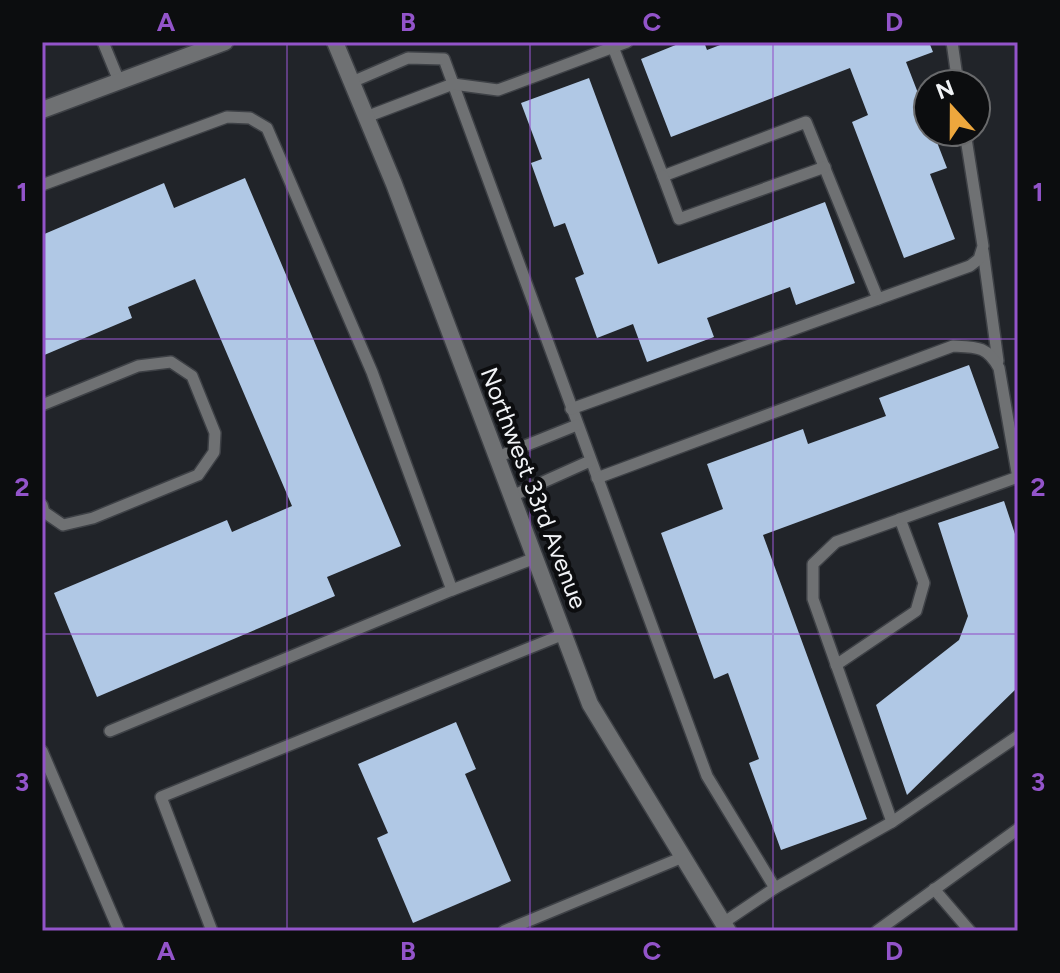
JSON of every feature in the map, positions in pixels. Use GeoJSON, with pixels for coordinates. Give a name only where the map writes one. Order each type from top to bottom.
{"type":"FeatureCollection","features":[{"type":"Feature","properties":{"kind":"street"},"geometry":{"type":"LineString","coordinates":[[42,110],[225,42]]}},
{"type":"Feature","properties":{"kind":"street","name":"Northwest 33rd Avenue"},"geometry":{"type":"LineString","coordinates":[[335,42],[394,184],[590,704],[726,927]]}},
{"type":"Feature","properties":{"kind":"lane"},"geometry":{"type":"LineString","coordinates":[[103,42],[119,81]]}},
{"type":"Feature","properties":{"kind":"lane"},"geometry":{"type":"LineString","coordinates":[[366,117],[453,84],[498,90],[627,42]]}},
{"type":"Feature","properties":{"kind":"lane"},"geometry":{"type":"LineString","coordinates":[[952,42],[956,68]]}},
{"type":"Feature","properties":{"kind":"lane"},"geometry":{"type":"LineString","coordinates":[[613,47],[679,219],[825,167]]}},
{"type":"Feature","properties":{"kind":"lane"},"geometry":{"type":"LineString","coordinates":[[352,82],[408,58],[444,59],[707,776],[775,888]]}},
{"type":"Feature","properties":{"kind":"lane"},"geometry":{"type":"LineString","coordinates":[[42,185],[227,117],[250,118],[267,128],[372,372],[452,590]]}},
{"type":"Feature","properties":{"kind":"lane"},"geometry":{"type":"LineString","coordinates":[[663,176],[806,122],[878,299]]}},
{"type":"Feature","properties":{"kind":"lane"},"geometry":{"type":"LineString","coordinates":[[892,822],[813,599],[813,564],[836,542],[1018,477],[968,148]]}},
{"type":"Feature","properties":{"kind":"lane"},"geometry":{"type":"LineString","coordinates":[[571,409],[970,266],[979,259],[983,246]]}},
{"type":"Feature","properties":{"kind":"lane"},"geometry":{"type":"LineString","coordinates":[[597,478],[953,346],[976,347],[991,354],[999,368]]}},
{"type":"Feature","properties":{"kind":"lane"},"geometry":{"type":"LineString","coordinates":[[42,405],[138,366],[171,362],[192,376],[215,433],[214,452],[198,475],[93,518],[63,525],[44,512],[42,505]]}},
{"type":"Feature","properties":{"kind":"lane"},"geometry":{"type":"LineString","coordinates":[[497,457],[577,425]]}},
{"type":"Feature","properties":{"kind":"lane"},"geometry":{"type":"LineString","coordinates":[[512,496],[590,461]]}},
{"type":"Feature","properties":{"kind":"lane"},"geometry":{"type":"LineString","coordinates":[[836,665],[916,611],[924,583],[900,519]]}},
{"type":"Feature","properties":{"kind":"lane"},"geometry":{"type":"LineString","coordinates":[[110,731],[535,558]]}},
{"type":"Feature","properties":{"kind":"lane"},"geometry":{"type":"LineString","coordinates":[[212,931],[161,797],[564,634]]}},
{"type":"Feature","properties":{"kind":"lane"},"geometry":{"type":"LineString","coordinates":[[726,927],[775,888],[892,822],[1018,736]]}},
{"type":"Feature","properties":{"kind":"lane"},"geometry":{"type":"LineString","coordinates":[[42,751],[119,931]]}},
{"type":"Feature","properties":{"kind":"lane"},"geometry":{"type":"LineString","coordinates":[[882,929],[1018,829]]}},
{"type":"Feature","properties":{"kind":"lane"},"geometry":{"type":"LineString","coordinates":[[504,931],[683,857]]}},
{"type":"Feature","properties":{"kind":"lane"},"geometry":{"type":"LineString","coordinates":[[934,889],[970,931]]}},
{"type":"Feature","properties":{"kind":"building"},"geometry":{"type":"Polygon","coordinates":[[[683,42],[704,42],[707,50],[728,42],[929,42],[933,52],[906,62],[912,78],[912,148],[939,148],[947,168],[930,174],[955,239],[904,258],[852,122],[868,115],[850,68],[671,137],[641,59],[683,42]]]}},
{"type":"Feature","properties":{"kind":"building"},"geometry":{"type":"Polygon","coordinates":[[[589,78],[658,264],[825,202],[855,283],[796,305],[790,287],[707,318],[714,337],[647,362],[633,324],[597,338],[575,278],[584,274],[565,223],[554,227],[531,163],[542,159],[521,103],[589,78]]]}},
{"type":"Feature","properties":{"kind":"building"},"geometry":{"type":"Polygon","coordinates":[[[245,178],[401,546],[327,577],[335,596],[97,697],[54,593],[227,520],[232,532],[292,506],[195,279],[128,307],[132,318],[42,356],[42,235],[164,183],[174,208],[245,178]]]}},
{"type":"Feature","properties":{"kind":"building"},"geometry":{"type":"Polygon","coordinates":[[[969,365],[999,448],[763,535],[867,819],[781,850],[749,763],[759,759],[728,673],[714,679],[661,533],[723,509],[707,464],[803,429],[808,444],[886,416],[879,398],[969,365]]]}},
{"type":"Feature","properties":{"kind":"building"},"geometry":{"type":"Polygon","coordinates":[[[1004,501],[1018,543],[1018,687],[907,795],[876,705],[959,640],[968,616],[938,523],[1004,501]]]}},
{"type":"Feature","properties":{"kind":"building"},"geometry":{"type":"Polygon","coordinates":[[[456,722],[476,769],[465,774],[511,881],[413,923],[377,838],[388,833],[358,764],[456,722]]]}}]}
